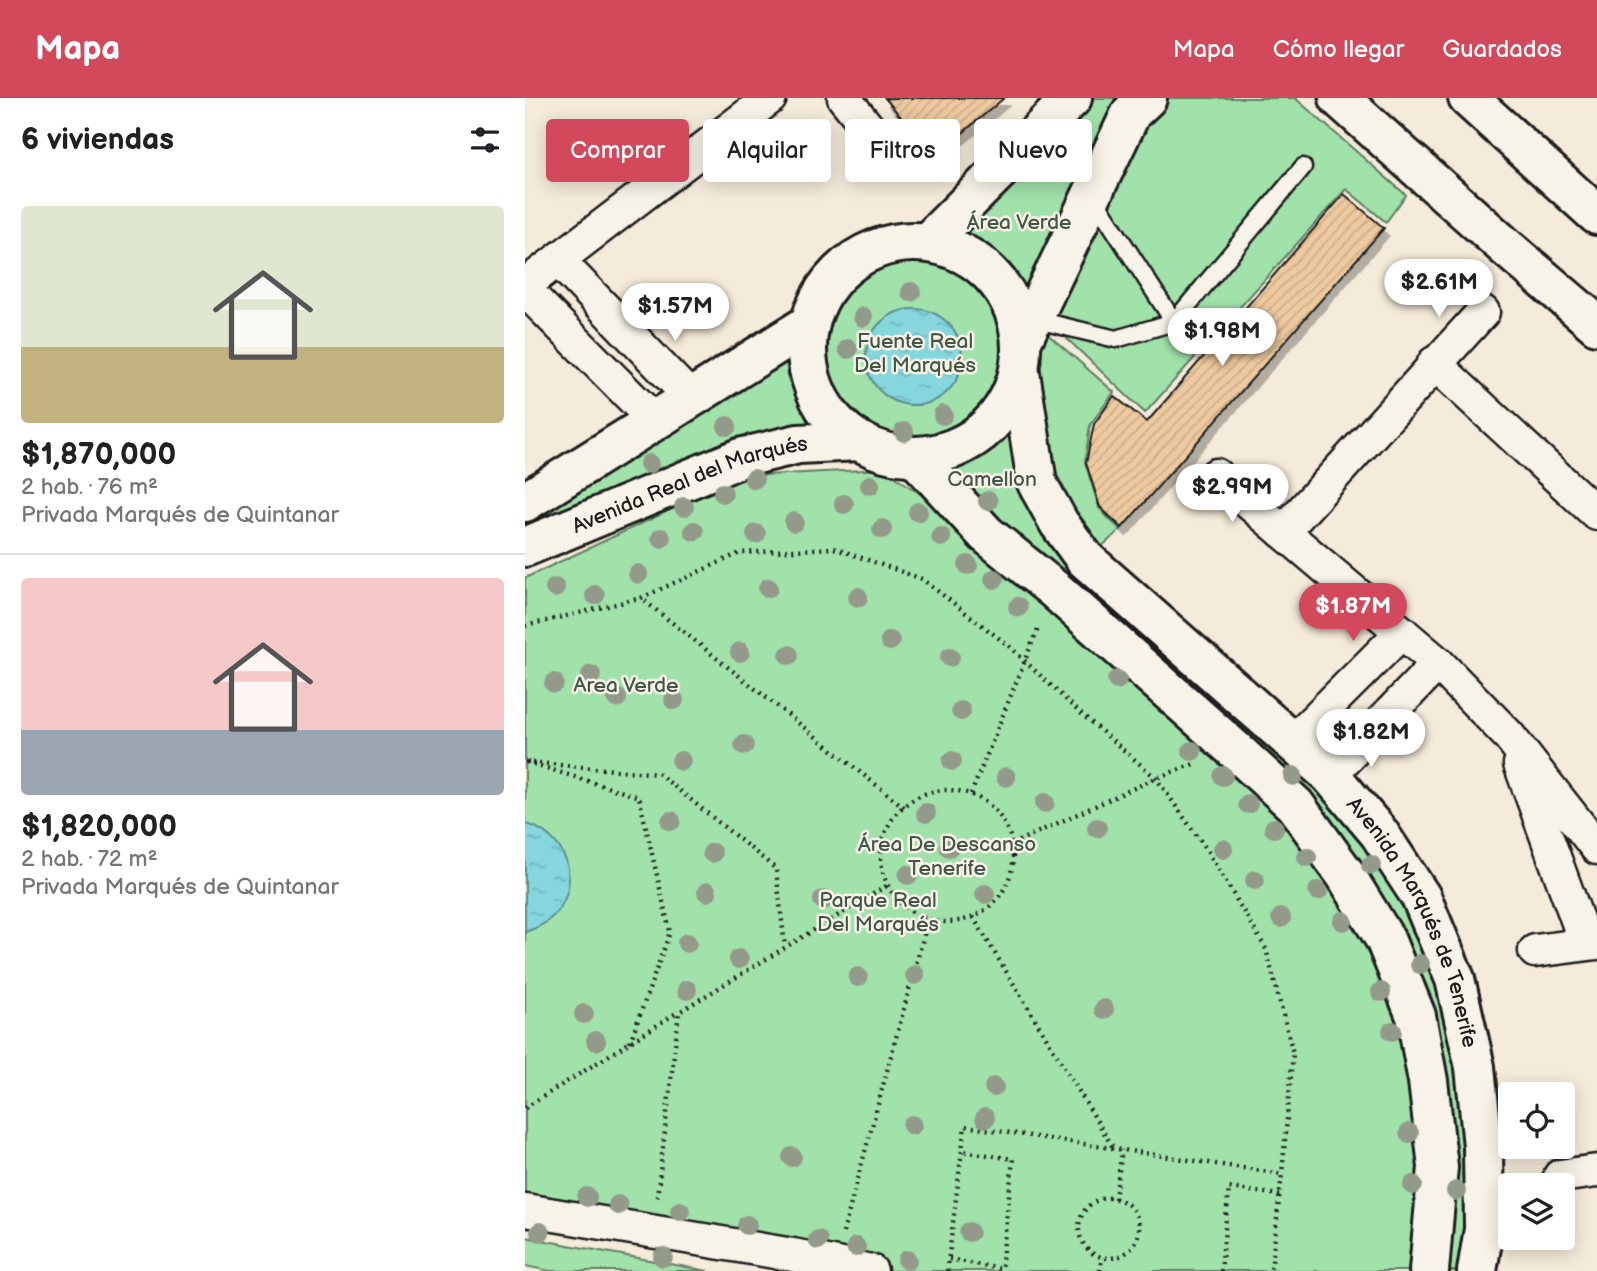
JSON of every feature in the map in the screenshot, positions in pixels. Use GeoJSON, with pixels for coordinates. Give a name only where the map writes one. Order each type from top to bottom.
{"type":"FeatureCollection","features":[{"type":"Feature","properties":{"kind":"street"},"geometry":{"type":"LineString","coordinates":[[525,285],[770,98]]}},
{"type":"Feature","properties":{"kind":"street"},"geometry":{"type":"LineString","coordinates":[[844,98],[861,119]]}},
{"type":"Feature","properties":{"kind":"street"},"geometry":{"type":"LineString","coordinates":[[928,242],[1072,98]]}},
{"type":"Feature","properties":{"kind":"street"},"geometry":{"type":"LineString","coordinates":[[1026,344],[1012,304],[992,274],[963,253],[928,242],[875,248],[831,278],[806,326],[805,356],[810,384],[826,415],[860,441],[917,459],[964,447],[1000,416],[1026,344],[1092,194],[1131,113],[1147,98]]}},
{"type":"Feature","properties":{"kind":"street"},"geometry":{"type":"LineString","coordinates":[[1339,98],[1597,325]]}},
{"type":"Feature","properties":{"kind":"street"},"geometry":{"type":"LineString","coordinates":[[1468,98],[1597,215]]}},
{"type":"Feature","properties":{"kind":"street"},"geometry":{"type":"LineString","coordinates":[[558,260],[691,398]]}},
{"type":"Feature","properties":{"kind":"street"},"geometry":{"type":"LineString","coordinates":[[525,290],[655,421]]}},
{"type":"Feature","properties":{"kind":"street"},"geometry":{"type":"LineString","coordinates":[[1283,532],[1483,312]]}},
{"type":"Feature","properties":{"kind":"street"},"geometry":{"type":"LineString","coordinates":[[525,502],[806,326]]}},
{"type":"Feature","properties":{"kind":"street","name":"Avenida Marqués de Tenerife"},"geometry":{"type":"LineString","coordinates":[[1026,344],[1037,483],[1059,523],[1085,559],[1329,775],[1378,833],[1421,897],[1455,979],[1475,1067],[1483,1146],[1484,1229],[1477,1271]]}},
{"type":"Feature","properties":{"kind":"street"},"geometry":{"type":"LineString","coordinates":[[1434,363],[1597,514]]}},
{"type":"Feature","properties":{"kind":"street","name":"Avenida Real del Marqués"},"geometry":{"type":"LineString","coordinates":[[525,547],[740,458],[798,444],[860,441]]}},
{"type":"Feature","properties":{"kind":"street","name":"Avenida Marqués de Tenerife"},"geometry":{"type":"LineString","coordinates":[[917,459],[986,534],[1055,590],[1295,805],[1345,874],[1385,939],[1416,1016],[1428,1081],[1438,1167],[1429,1271]]}},
{"type":"Feature","properties":{"kind":"street"},"geometry":{"type":"LineString","coordinates":[[1216,475],[1438,663],[1509,736],[1597,848]]}},
{"type":"Feature","properties":{"kind":"street"},"geometry":{"type":"LineString","coordinates":[[1293,741],[1402,632]]}},
{"type":"Feature","properties":{"kind":"street"},"geometry":{"type":"LineString","coordinates":[[1329,775],[1438,663]]}},
{"type":"Feature","properties":{"kind":"street"},"geometry":{"type":"LineString","coordinates":[[1509,736],[1592,944],[1535,951]]}},
{"type":"Feature","properties":{"kind":"street"},"geometry":{"type":"LineString","coordinates":[[1575,1174],[1597,1171]]}},
{"type":"Feature","properties":{"kind":"street"},"geometry":{"type":"LineString","coordinates":[[525,1210],[791,1263],[871,1271]]}},
{"type":"Feature","properties":{"kind":"lane"},"geometry":{"type":"LineString","coordinates":[[1026,344],[1116,339],[1174,322],[1303,167]]}},
{"type":"Feature","properties":{"kind":"lane"},"geometry":{"type":"LineString","coordinates":[[1092,194],[1174,322]]}},
{"type":"Feature","properties":{"kind":"path"},"geometry":{"type":"LineString","coordinates":[[525,626],[641,598],[740,552],[834,548],[922,579],[1009,646],[1156,778],[1207,850],[1266,949],[1293,1053],[1271,1271]]}},
{"type":"Feature","properties":{"kind":"path"},"geometry":{"type":"LineString","coordinates":[[971,794],[1055,590]]}},
{"type":"Feature","properties":{"kind":"path"},"geometry":{"type":"LineString","coordinates":[[641,598],[904,807]]}},
{"type":"Feature","properties":{"kind":"path"},"geometry":{"type":"LineString","coordinates":[[526,762],[659,774],[776,869],[785,947]]}},
{"type":"Feature","properties":{"kind":"path"},"geometry":{"type":"LineString","coordinates":[[526,762],[639,797],[670,932],[630,1042]]}},
{"type":"Feature","properties":{"kind":"path"},"geometry":{"type":"LineString","coordinates":[[1012,844],[1156,778]]}},
{"type":"Feature","properties":{"kind":"path"},"geometry":{"type":"LineString","coordinates":[[950,790],[971,794],[990,805],[1005,823],[1012,844],[1013,866],[1006,888],[992,906],[973,917],[950,922],[928,920],[908,909],[888,885],[880,855],[884,834],[895,816],[910,801],[929,793],[950,790]]}},
{"type":"Feature","properties":{"kind":"path"},"geometry":{"type":"LineString","coordinates":[[525,1108],[888,885]]}},
{"type":"Feature","properties":{"kind":"path"},"geometry":{"type":"LineString","coordinates":[[973,917],[1114,1149]]}},
{"type":"Feature","properties":{"kind":"path"},"geometry":{"type":"LineString","coordinates":[[834,1268],[928,920]]}},
{"type":"Feature","properties":{"kind":"path"},"geometry":{"type":"LineString","coordinates":[[657,1197],[679,1012]]}},
{"type":"Feature","properties":{"kind":"path"},"geometry":{"type":"LineString","coordinates":[[947,1271],[965,1126],[1282,1174]]}},
{"type":"Feature","properties":{"kind":"path"},"geometry":{"type":"LineString","coordinates":[[1115,1199],[1122,1150]]}},
{"type":"Feature","properties":{"kind":"path"},"geometry":{"type":"LineString","coordinates":[[949,1259],[1001,1269],[1013,1159],[962,1151]]}},
{"type":"Feature","properties":{"kind":"path"},"geometry":{"type":"LineString","coordinates":[[1221,1271],[1229,1188],[1280,1195]]}},
{"type":"Feature","properties":{"kind":"path"},"geometry":{"type":"LineString","coordinates":[[1115,1199],[1134,1212],[1139,1231],[1130,1249],[1122,1255],[1102,1257],[1093,1254],[1081,1239],[1080,1220],[1091,1205],[1100,1200],[1115,1199]]}},
{"type":"Feature","properties":{"kind":"path"},"geometry":{"type":"LineString","coordinates":[[1100,1271],[1102,1257]]}},
{"type":"Feature","properties":{"kind":"green space","name":"Área Verde"},"geometry":{"type":"Polygon","coordinates":[[[1078,98],[1141,98],[1025,303],[995,259],[944,234],[995,182],[1092,182],[1092,119],[1057,119],[1078,98]]]}},
{"type":"Feature","properties":{"kind":"green space"},"geometry":{"type":"Polygon","coordinates":[[[1156,98],[1295,98],[1406,195],[1386,222],[1346,189],[1145,413],[1041,314],[1156,98]]]}},
{"type":"Feature","properties":{"kind":"green space","name":"Fuente Real Del Marqués"},"geometry":{"type":"Polygon","coordinates":[[[915,259],[951,266],[981,287],[1002,317],[1009,353],[1002,389],[981,419],[951,440],[915,447],[879,440],[849,419],[828,389],[821,353],[828,317],[849,287],[879,266],[915,259]]]}},
{"type":"Feature","properties":{"kind":"green space"},"geometry":{"type":"Polygon","coordinates":[[[1036,324],[1114,392],[1090,425],[1085,462],[1099,508],[1121,529],[1088,559],[1061,523],[1024,373],[1036,324]]]}},
{"type":"Feature","properties":{"kind":"green space"},"geometry":{"type":"Polygon","coordinates":[[[786,353],[788,379],[810,427],[525,535],[525,514],[786,353]]]}},
{"type":"Feature","properties":{"kind":"green space","name":"Camellon"},"geometry":{"type":"Polygon","coordinates":[[[1016,388],[1031,482],[1324,779],[1414,899],[1470,1068],[1472,1271],[1434,1271],[1444,1166],[1350,872],[928,462],[964,454],[1003,419],[1016,388]]]}},
{"type":"Feature","properties":{"kind":"green space","name":"Parque Real Del Marqués"},"geometry":{"type":"Polygon","coordinates":[[[884,469],[984,537],[1293,807],[1383,941],[1435,1169],[1422,1271],[891,1271],[525,1201],[525,578],[743,476],[884,469]]]}},
{"type":"Feature","properties":{"kind":"green space"},"geometry":{"type":"Polygon","coordinates":[[[525,1237],[708,1271],[550,1271],[525,1266],[525,1237]]]}},
{"type":"Feature","properties":{"kind":"water"},"geometry":{"type":"Polygon","coordinates":[[[914,309],[932,313],[948,323],[958,339],[962,357],[958,375],[948,391],[932,401],[914,405],[896,401],[880,391],[870,375],[866,357],[870,339],[880,323],[896,313],[914,309]]]}},
{"type":"Feature","properties":{"kind":"water"},"geometry":{"type":"Polygon","coordinates":[[[525,823],[544,832],[558,845],[566,861],[569,878],[566,895],[558,910],[544,923],[525,932],[525,823]]]}},
{"type":"Feature","properties":{"kind":"building"},"geometry":{"type":"Polygon","coordinates":[[[885,98],[1004,98],[979,119],[974,119],[974,123],[960,135],[960,119],[902,119],[885,98]]]}},
{"type":"Feature","properties":{"kind":"building"},"geometry":{"type":"Polygon","coordinates":[[[1344,194],[1384,228],[1122,528],[1100,507],[1086,463],[1094,424],[1114,396],[1147,422],[1344,194]]]}},
{"type":"Feature","properties":{"kind":"park label","name":"Area Verde"},"geometry":{"type":"Point","coordinates":[626,685]}},
{"type":"Feature","properties":{"kind":"park label","name":"Área De Descanso Tenerife"},"geometry":{"type":"Point","coordinates":[947,856]}}]}
